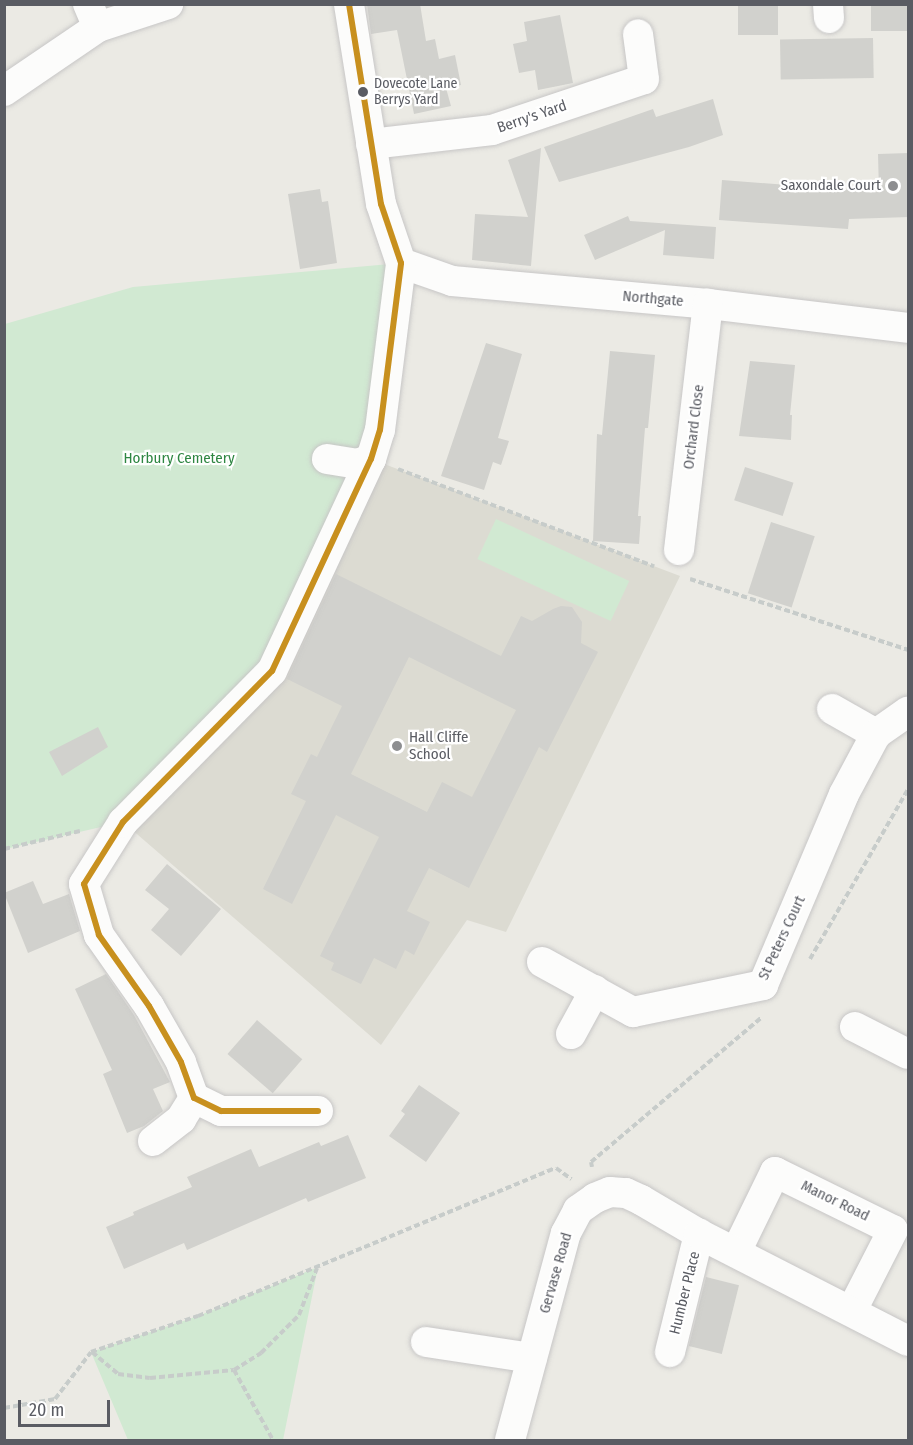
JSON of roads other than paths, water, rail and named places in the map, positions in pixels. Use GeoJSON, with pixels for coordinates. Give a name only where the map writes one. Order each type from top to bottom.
{"type":"FeatureCollection","features":[{"type":"Feature","properties":{"kind":"street"},"geometry":{"type":"LineString","coordinates":[[4,91],[93,16],[168,4]]}},
{"type":"Feature","properties":{"kind":"street"},"geometry":{"type":"LineString","coordinates":[[318,1112],[221,1111],[194,1098],[181,1062],[149,1006],[99,935],[84,884],[123,822],[272,671],[371,459],[380,430],[401,263],[381,204],[349,4]]}},
{"type":"Feature","properties":{"kind":"street","name":"Berry's Yard"},"geometry":{"type":"LineString","coordinates":[[371,144],[492,130],[644,79],[638,34]]}},
{"type":"Feature","properties":{"kind":"street","name":"Northgate"},"geometry":{"type":"LineString","coordinates":[[401,263],[452,281],[708,304],[909,328]]}},
{"type":"Feature","properties":{"kind":"street","name":"Orchard Close"},"geometry":{"type":"LineString","coordinates":[[675,559],[708,304]]}},
{"type":"Feature","properties":{"kind":"street"},"geometry":{"type":"LineString","coordinates":[[327,459],[357,464],[371,459]]}},
{"type":"Feature","properties":{"kind":"street"},"geometry":{"type":"LineString","coordinates":[[832,709],[876,734]]}},
{"type":"Feature","properties":{"kind":"street","name":"St Peters Court"},"geometry":{"type":"LineString","coordinates":[[542,962],[633,1012],[764,985],[844,794],[876,734],[909,712]]}},
{"type":"Feature","properties":{"kind":"street"},"geometry":{"type":"LineString","coordinates":[[571,1034],[595,990]]}},
{"type":"Feature","properties":{"kind":"street"},"geometry":{"type":"LineString","coordinates":[[855,1027],[909,1054]]}},
{"type":"Feature","properties":{"kind":"street"},"geometry":{"type":"LineString","coordinates":[[153,1141],[181,1119],[194,1098]]}},
{"type":"Feature","properties":{"kind":"street","name":"Manor Road"},"geometry":{"type":"LineString","coordinates":[[736,1252],[775,1172],[893,1230],[852,1310]]}},
{"type":"Feature","properties":{"kind":"street","name":"Gervase Road"},"geometry":{"type":"LineString","coordinates":[[510,1440],[566,1233],[578,1210],[595,1198],[610,1192],[626,1193],[699,1234]]}},
{"type":"Feature","properties":{"kind":"street"},"geometry":{"type":"LineString","coordinates":[[699,1234],[909,1341]]}},
{"type":"Feature","properties":{"kind":"street","name":"Humber Place"},"geometry":{"type":"LineString","coordinates":[[670,1352],[699,1234]]}},
{"type":"Feature","properties":{"kind":"street"},"geometry":{"type":"LineString","coordinates":[[426,1342],[532,1358]]}},
{"type":"Feature","properties":{"kind":"place","name":"Dovecote Lane Berrys Yard"},"geometry":{"type":"Point","coordinates":[363,92]}},
{"type":"Feature","properties":{"kind":"place","name":"Saxondale Court"},"geometry":{"type":"Point","coordinates":[893,186]}},
{"type":"Feature","properties":{"kind":"place","name":"Hall Cliffe School"},"geometry":{"type":"Point","coordinates":[397,746]}},
{"type":"Feature","properties":{"kind":"park label","name":"Horbury Cemetery"},"geometry":{"type":"Point","coordinates":[179,459]}}]}
